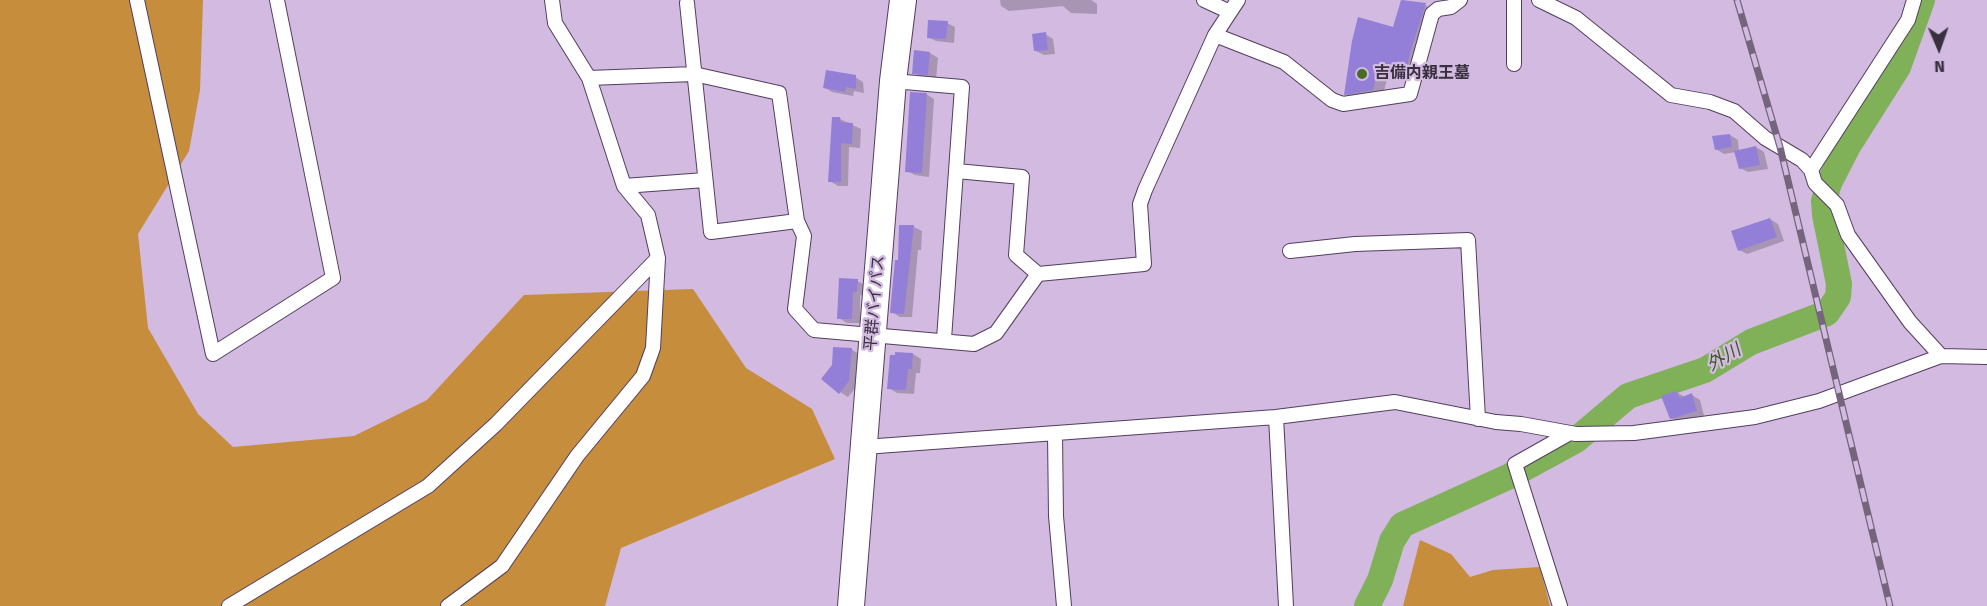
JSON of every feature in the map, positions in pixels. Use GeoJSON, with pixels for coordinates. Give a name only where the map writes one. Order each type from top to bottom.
{"type":"FeatureCollection","features":[{"type":"Feature","properties":{"kind":"highway","name":"平群バイパス"},"geometry":{"type":"LineString","coordinates":[[851,606],[893,81],[903,0]]}},
{"type":"Feature","properties":{"kind":"street"},"geometry":{"type":"LineString","coordinates":[[138,0],[213,354],[333,278],[277,0]]}},
{"type":"Feature","properties":{"kind":"street"},"geometry":{"type":"LineString","coordinates":[[448,606],[502,566],[577,456],[643,376],[653,348],[658,258],[648,216],[624,186],[590,78],[555,23],[552,0]]}},
{"type":"Feature","properties":{"kind":"street"},"geometry":{"type":"LineString","coordinates":[[1204,0],[1230,12]]}},
{"type":"Feature","properties":{"kind":"street"},"geometry":{"type":"LineString","coordinates":[[956,171],[1022,177],[1016,255],[1038,274],[1144,264],[1140,204],[1215,35],[1238,0]]}},
{"type":"Feature","properties":{"kind":"street"},"geometry":{"type":"LineString","coordinates":[[1215,35],[1284,62],[1332,100],[1342,104],[1410,94],[1432,14],[1438,9],[1450,8],[1460,0]]}},
{"type":"Feature","properties":{"kind":"street"},"geometry":{"type":"LineString","coordinates":[[1467,0],[1472,0]]}},
{"type":"Feature","properties":{"kind":"street"},"geometry":{"type":"LineString","coordinates":[[1514,0],[1514,64]]}},
{"type":"Feature","properties":{"kind":"street"},"geometry":{"type":"LineString","coordinates":[[1539,0],[1576,18],[1671,95],[1710,102],[1734,111],[1765,138],[1802,160],[1829,198],[1837,205],[1848,235],[1910,322],[1941,356]]}},
{"type":"Feature","properties":{"kind":"street"},"geometry":{"type":"LineString","coordinates":[[1813,177],[1908,20],[1914,0]]}},
{"type":"Feature","properties":{"kind":"street"},"geometry":{"type":"LineString","coordinates":[[687,3],[711,232],[797,221]]}},
{"type":"Feature","properties":{"kind":"street"},"geometry":{"type":"LineString","coordinates":[[590,78],[694,74],[779,93],[797,221],[804,236],[795,309],[814,330],[944,339],[974,344],[996,333],[1038,274]]}},
{"type":"Feature","properties":{"kind":"street"},"geometry":{"type":"LineString","coordinates":[[893,81],[963,87],[944,339]]}},
{"type":"Feature","properties":{"kind":"street"},"geometry":{"type":"LineString","coordinates":[[624,186],[705,180]]}},
{"type":"Feature","properties":{"kind":"street"},"geometry":{"type":"LineString","coordinates":[[1290,251],[1355,244],[1468,240],[1478,419]]}},
{"type":"Feature","properties":{"kind":"street"},"geometry":{"type":"LineString","coordinates":[[229,606],[428,486],[496,424],[658,258]]}},
{"type":"Feature","properties":{"kind":"street"},"geometry":{"type":"LineString","coordinates":[[864,447],[1276,417],[1395,402],[1478,419],[1573,433],[1635,434],[1755,417],[1819,401],[1941,356],[1987,357]]}},
{"type":"Feature","properties":{"kind":"street"},"geometry":{"type":"LineString","coordinates":[[1276,417],[1286,606]]}},
{"type":"Feature","properties":{"kind":"street"},"geometry":{"type":"LineString","coordinates":[[1560,606],[1515,464],[1573,433]]}},
{"type":"Feature","properties":{"kind":"street"},"geometry":{"type":"LineString","coordinates":[[1055,434],[1056,516],[1064,606]]}},
{"type":"Feature","properties":{"kind":"shaded area"},"geometry":{"type":"Polygon","coordinates":[[[0,0],[203,0],[200,90],[189,151],[138,234],[148,328],[198,414],[233,447],[354,436],[427,400],[524,295],[693,289],[746,368],[812,409],[835,459],[621,548],[605,606],[0,606],[0,0]]]}},
{"type":"Feature","properties":{"kind":"shaded area"},"geometry":{"type":"Polygon","coordinates":[[[1420,540],[1451,554],[1470,577],[1493,570],[1540,567],[1550,606],[1403,606],[1420,540]]]}},
{"type":"Feature","properties":{"kind":"building"},"geometry":{"type":"Polygon","coordinates":[[[1401,0],[1426,3],[1410,53],[1406,74],[1379,66],[1373,90],[1344,95],[1358,17],[1393,27],[1401,0]]]}},
{"type":"Feature","properties":{"kind":"building"},"geometry":{"type":"Polygon","coordinates":[[[928,20],[948,21],[946,39],[927,38],[928,20]]]}},
{"type":"Feature","properties":{"kind":"building"},"geometry":{"type":"Polygon","coordinates":[[[1046,32],[1048,50],[1034,51],[1032,34],[1046,32]]]}},
{"type":"Feature","properties":{"kind":"building"},"geometry":{"type":"Polygon","coordinates":[[[914,50],[930,52],[928,75],[912,74],[914,50]]]}},
{"type":"Feature","properties":{"kind":"building"},"geometry":{"type":"Polygon","coordinates":[[[826,70],[856,75],[856,89],[846,87],[845,92],[823,88],[826,70]]]}},
{"type":"Feature","properties":{"kind":"building"},"geometry":{"type":"Polygon","coordinates":[[[910,92],[927,93],[922,173],[905,172],[910,92]]]}},
{"type":"Feature","properties":{"kind":"building"},"geometry":{"type":"Polygon","coordinates":[[[832,117],[840,117],[841,122],[853,123],[852,144],[841,143],[841,182],[828,182],[832,117]]]}},
{"type":"Feature","properties":{"kind":"building"},"geometry":{"type":"Polygon","coordinates":[[[1730,134],[1732,147],[1715,150],[1712,136],[1730,134]]]}},
{"type":"Feature","properties":{"kind":"building"},"geometry":{"type":"Polygon","coordinates":[[[1756,146],[1760,165],[1739,169],[1734,151],[1756,146]]]}},
{"type":"Feature","properties":{"kind":"building"},"geometry":{"type":"Polygon","coordinates":[[[1770,218],[1777,237],[1738,251],[1731,231],[1770,218]]]}},
{"type":"Feature","properties":{"kind":"building"},"geometry":{"type":"Polygon","coordinates":[[[899,225],[914,225],[904,314],[890,313],[895,260],[898,260],[899,225]]]}},
{"type":"Feature","properties":{"kind":"building"},"geometry":{"type":"Polygon","coordinates":[[[839,278],[858,279],[857,292],[853,292],[852,319],[837,319],[839,278]]]}},
{"type":"Feature","properties":{"kind":"building"},"geometry":{"type":"Polygon","coordinates":[[[833,347],[852,348],[849,381],[839,394],[821,379],[832,365],[833,347]]]}},
{"type":"Feature","properties":{"kind":"building"},"geometry":{"type":"Polygon","coordinates":[[[895,352],[913,353],[912,369],[908,369],[906,390],[887,389],[890,355],[895,355],[895,352]]]}},
{"type":"Feature","properties":{"kind":"building"},"geometry":{"type":"Polygon","coordinates":[[[1676,391],[1680,398],[1692,393],[1697,411],[1670,419],[1661,396],[1676,391]]]}},
{"type":"Feature","properties":{"kind":"waterway","name":"外川"},"geometry":{"type":"LineString","coordinates":[[1367,606],[1380,580],[1392,541],[1402,525],[1510,476],[1576,440],[1628,396],[1705,370],[1751,342],[1827,313],[1838,297],[1839,284],[1825,215],[1824,201],[1829,183],[1848,146],[1898,67],[1922,0]]}},
{"type":"Feature","properties":{"kind":"railway"},"geometry":{"type":"LineString","coordinates":[[1737,0],[1780,147],[1890,606]]}},
{"type":"Feature","properties":{"kind":"place","name":"吉備内親王墓"},"geometry":{"type":"Point","coordinates":[1362,74]}}]}
